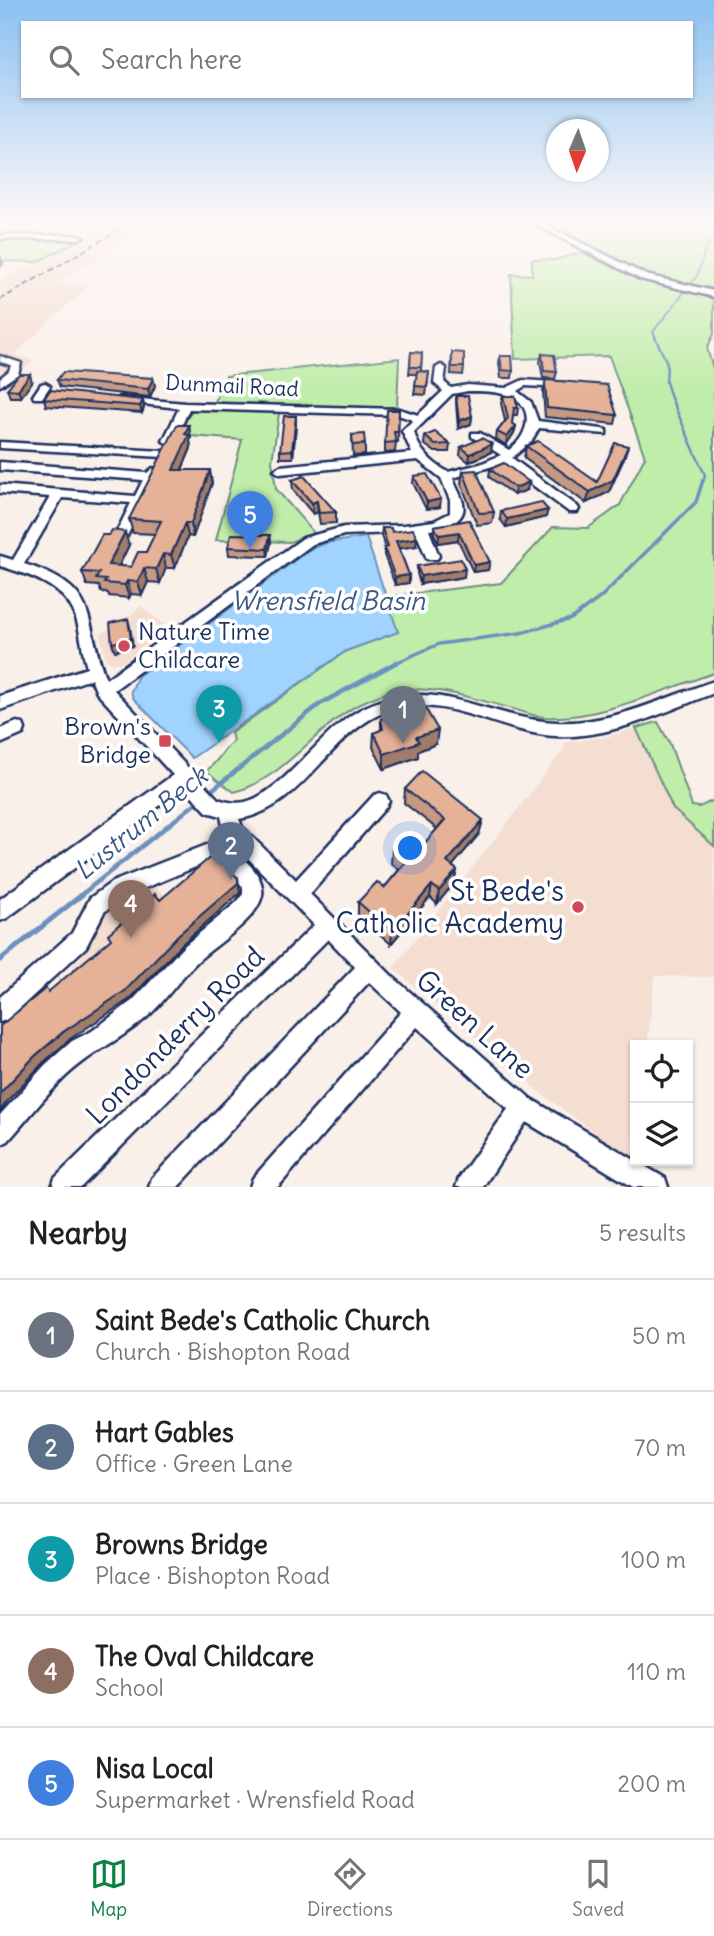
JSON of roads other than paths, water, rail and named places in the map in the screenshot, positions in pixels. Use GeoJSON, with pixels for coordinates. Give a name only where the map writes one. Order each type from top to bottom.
{"type":"FeatureCollection","features":[{"type":"Feature","properties":{"kind":"street"},"geometry":{"type":"LineString","coordinates":[[654,279],[714,294]]}},
{"type":"Feature","properties":{"kind":"street"},"geometry":{"type":"LineString","coordinates":[[0,359],[16,363],[14,372],[0,383]]}},
{"type":"Feature","properties":{"kind":"street"},"geometry":{"type":"LineString","coordinates":[[441,368],[439,383],[449,391]]}},
{"type":"Feature","properties":{"kind":"street"},"geometry":{"type":"LineString","coordinates":[[509,391],[523,383],[578,385]]}},
{"type":"Feature","properties":{"kind":"street"},"geometry":{"type":"LineString","coordinates":[[468,388],[509,391],[526,400],[534,424],[524,444],[506,457],[447,476],[433,469],[408,435],[420,419],[449,391],[468,388]]}},
{"type":"Feature","properties":{"kind":"street","name":"Dunmail Road"},"geometry":{"type":"LineString","coordinates":[[108,398],[185,406],[397,412],[420,419]]}},
{"type":"Feature","properties":{"kind":"street"},"geometry":{"type":"LineString","coordinates":[[122,533],[185,406]]}},
{"type":"Feature","properties":{"kind":"street"},"geometry":{"type":"LineString","coordinates":[[534,424],[602,432]]}},
{"type":"Feature","properties":{"kind":"street"},"geometry":{"type":"LineString","coordinates":[[476,435],[573,509]]}},
{"type":"Feature","properties":{"kind":"street"},"geometry":{"type":"LineString","coordinates":[[0,445],[163,454]]}},
{"type":"Feature","properties":{"kind":"street"},"geometry":{"type":"LineString","coordinates":[[280,469],[422,456]]}},
{"type":"Feature","properties":{"kind":"street"},"geometry":{"type":"LineString","coordinates":[[0,467],[150,477]]}},
{"type":"Feature","properties":{"kind":"street"},"geometry":{"type":"LineString","coordinates":[[103,689],[308,541],[348,531],[421,527],[448,521],[456,513],[457,502],[448,488],[447,476]]}},
{"type":"Feature","properties":{"kind":"street"},"geometry":{"type":"LineString","coordinates":[[0,489],[138,500]]}},
{"type":"Feature","properties":{"kind":"street"},"geometry":{"type":"LineString","coordinates":[[58,494],[8,563],[54,581],[70,594],[82,612],[94,672],[103,689],[191,782],[221,808],[257,807],[353,720],[375,708],[396,702],[444,702],[554,729],[584,729],[714,687]]}},
{"type":"Feature","properties":{"kind":"street"},"geometry":{"type":"LineString","coordinates":[[421,527],[432,556]]}},
{"type":"Feature","properties":{"kind":"street"},"geometry":{"type":"LineString","coordinates":[[0,702],[94,672]]}},
{"type":"Feature","properties":{"kind":"street"},"geometry":{"type":"LineString","coordinates":[[0,737],[17,729]]}},
{"type":"Feature","properties":{"kind":"street"},"geometry":{"type":"LineString","coordinates":[[0,911],[191,782]]}},
{"type":"Feature","properties":{"kind":"street"},"geometry":{"type":"LineString","coordinates":[[297,894],[380,801]]}},
{"type":"Feature","properties":{"kind":"street","name":"Green Lane"},"geometry":{"type":"LineString","coordinates":[[221,808],[236,833],[368,968],[523,1107],[656,1187]]}},
{"type":"Feature","properties":{"kind":"street"},"geometry":{"type":"LineString","coordinates":[[0,1011],[79,940],[97,905],[119,888],[216,850],[236,833]]}},
{"type":"Feature","properties":{"kind":"street"},"geometry":{"type":"LineString","coordinates":[[0,1133],[53,1073],[80,1049],[100,1039],[140,1009],[181,962],[249,904],[253,884],[228,856],[216,850]]}},
{"type":"Feature","properties":{"kind":"street","name":"Londonderry Road"},"geometry":{"type":"LineString","coordinates":[[64,1187],[327,926]]}},
{"type":"Feature","properties":{"kind":"street"},"geometry":{"type":"LineString","coordinates":[[161,1187],[368,968]]}},
{"type":"Feature","properties":{"kind":"street"},"geometry":{"type":"LineString","coordinates":[[262,1187],[416,1012]]}},
{"type":"Feature","properties":{"kind":"street"},"geometry":{"type":"LineString","coordinates":[[468,1187],[523,1107]]}},
{"type":"Feature","properties":{"kind":"water","name":"Wrensfield Basin"},"geometry":{"type":"Polygon","coordinates":[[[366,537],[398,632],[346,651],[192,758],[133,698],[131,691],[138,676],[309,550],[326,543],[366,537]]]}},
{"type":"Feature","properties":{"kind":"waterway","name":"Lustrum Beck"},"geometry":{"type":"LineString","coordinates":[[656,338],[653,332],[694,279]]}},
{"type":"Feature","properties":{"kind":"waterway","name":"Lustrum Beck"},"geometry":{"type":"LineString","coordinates":[[655,337],[667,363],[666,382],[671,398],[705,475],[703,482]]}},
{"type":"Feature","properties":{"kind":"waterway","name":"Lustrum Beck"},"geometry":{"type":"LineString","coordinates":[[395,663],[439,644],[520,633],[571,619],[601,597],[696,502],[703,480]]}},
{"type":"Feature","properties":{"kind":"waterway","name":"Lustrum Beck"},"geometry":{"type":"LineString","coordinates":[[207,794],[320,704],[395,663]]}},
{"type":"Feature","properties":{"kind":"waterway","name":"Lustrum Beck"},"geometry":{"type":"LineString","coordinates":[[81,895],[201,799]]}},
{"type":"Feature","properties":{"kind":"waterway","name":"Lustrum Beck"},"geometry":{"type":"LineString","coordinates":[[0,960],[84,893]]}},
{"type":"Feature","properties":{"kind":"railway"},"geometry":{"type":"LineString","coordinates":[[0,300],[35,279]]}},
{"type":"Feature","properties":{"kind":"place","name":"Nisa Local"},"geometry":{"type":"Point","coordinates":[250,549]}},
{"type":"Feature","properties":{"kind":"place","name":"Nature Time Childcare"},"geometry":{"type":"Point","coordinates":[124,646]}},
{"type":"Feature","properties":{"kind":"place","name":"Brown's Bridge"},"geometry":{"type":"Point","coordinates":[165,741]}},
{"type":"Feature","properties":{"kind":"place","name":"Browns Bridge"},"geometry":{"type":"Point","coordinates":[219,743]}},
{"type":"Feature","properties":{"kind":"place","name":"Saint Bede's Catholic Church"},"geometry":{"type":"Point","coordinates":[403,744]}},
{"type":"Feature","properties":{"kind":"place","name":"Hart Gables"},"geometry":{"type":"Point","coordinates":[231,880]}},
{"type":"Feature","properties":{"kind":"place","name":"St Bede's Catholic Academy"},"geometry":{"type":"Point","coordinates":[578,907]}},
{"type":"Feature","properties":{"kind":"place","name":"The Oval Childcare"},"geometry":{"type":"Point","coordinates":[131,938]}}]}
